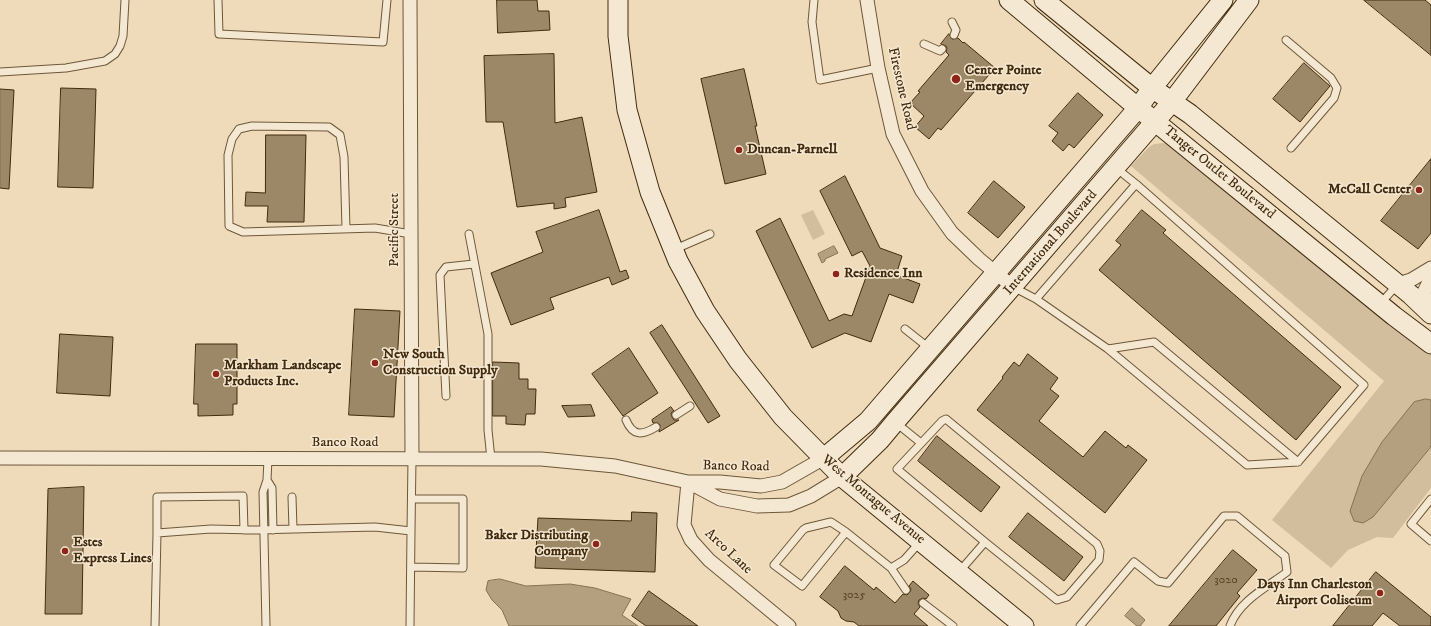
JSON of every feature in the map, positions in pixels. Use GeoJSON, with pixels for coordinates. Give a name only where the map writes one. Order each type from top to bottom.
{"type":"FeatureCollection","features":[{"type":"Feature","properties":{"kind":"main road","name":"West Montague Avenue"},"geometry":{"type":"LineString","coordinates":[[618,0],[618,36],[628,110],[650,192],[678,261],[705,311],[738,360],[783,417],[842,476],[921,540],[1015,621]]}},
{"type":"Feature","properties":{"kind":"main road","name":"Tanger Outlet Boulevard"},"geometry":{"type":"LineString","coordinates":[[1009,0],[1155,122],[1431,344]]}},
{"type":"Feature","properties":{"kind":"main road","name":"Tanger Outlet Boulevard"},"geometry":{"type":"LineString","coordinates":[[1044,0],[1171,103],[1190,114],[1398,284],[1429,313]]}},
{"type":"Feature","properties":{"kind":"main road","name":"International Boulevard"},"geometry":{"type":"LineString","coordinates":[[824,458],[868,421],[931,350],[1138,108],[1152,88],[1223,0]]}},
{"type":"Feature","properties":{"kind":"main road","name":"International Boulevard"},"geometry":{"type":"LineString","coordinates":[[842,476],[880,440],[896,422],[1155,122],[1246,6],[1249,0]]}},
{"type":"Feature","properties":{"kind":"street","name":"Pacific Street"},"geometry":{"type":"LineString","coordinates":[[410,0],[412,459]]}},
{"type":"Feature","properties":{"kind":"street","name":"Firestone Road"},"geometry":{"type":"LineString","coordinates":[[867,0],[878,68],[893,134],[922,191],[952,233],[962,244],[1013,287]]}},
{"type":"Feature","properties":{"kind":"street"},"geometry":{"type":"LineString","coordinates":[[1398,284],[1410,280],[1431,268]]}},
{"type":"Feature","properties":{"kind":"street"},"geometry":{"type":"LineString","coordinates":[[1429,313],[1424,292],[1431,278]]}},
{"type":"Feature","properties":{"kind":"street","name":"Banco Road"},"geometry":{"type":"LineString","coordinates":[[0,458],[541,460],[615,466],[688,482],[720,482],[761,486],[782,482],[824,458]]}},
{"type":"Feature","properties":{"kind":"street","name":"Banco Road"},"geometry":{"type":"LineString","coordinates":[[688,482],[720,499],[757,506],[789,505],[811,496],[842,476]]}},
{"type":"Feature","properties":{"kind":"street","name":"Arco Lane"},"geometry":{"type":"LineString","coordinates":[[688,482],[684,525],[691,540],[709,560],[789,626]]}},
{"type":"Feature","properties":{"kind":"lane"},"geometry":{"type":"LineString","coordinates":[[0,72],[66,68],[105,61],[115,54],[120,46],[123,36],[125,0]]}},
{"type":"Feature","properties":{"kind":"lane"},"geometry":{"type":"LineString","coordinates":[[218,0],[219,34],[384,42],[387,0]]}},
{"type":"Feature","properties":{"kind":"lane"},"geometry":{"type":"LineString","coordinates":[[814,0],[812,22],[820,80],[878,68]]}},
{"type":"Feature","properties":{"kind":"lane"},"geometry":{"type":"LineString","coordinates":[[952,22],[956,30],[954,35]]}},
{"type":"Feature","properties":{"kind":"lane"},"geometry":{"type":"LineString","coordinates":[[1286,40],[1331,78],[1337,88],[1334,98],[1291,148]]}},
{"type":"Feature","properties":{"kind":"lane"},"geometry":{"type":"LineString","coordinates":[[924,44],[940,51],[942,49]]}},
{"type":"Feature","properties":{"kind":"lane"},"geometry":{"type":"LineString","coordinates":[[346,229],[344,156],[340,135],[329,127],[252,126],[239,129],[232,139],[228,155],[229,226],[243,232],[346,229],[375,228],[411,234]]}},
{"type":"Feature","properties":{"kind":"lane"},"geometry":{"type":"LineString","coordinates":[[1013,287],[1036,299],[1108,349],[1247,465],[1298,462],[1364,385],[1116,167]]}},
{"type":"Feature","properties":{"kind":"lane"},"geometry":{"type":"LineString","coordinates":[[1036,299],[1136,184]]}},
{"type":"Feature","properties":{"kind":"lane"},"geometry":{"type":"LineString","coordinates":[[469,234],[488,334],[488,430],[491,459]]}},
{"type":"Feature","properties":{"kind":"lane"},"geometry":{"type":"LineString","coordinates":[[674,250],[710,234]]}},
{"type":"Feature","properties":{"kind":"lane"},"geometry":{"type":"LineString","coordinates":[[446,396],[440,275],[446,267],[474,264]]}},
{"type":"Feature","properties":{"kind":"lane"},"geometry":{"type":"LineString","coordinates":[[1380,304],[1398,284]]}},
{"type":"Feature","properties":{"kind":"lane"},"geometry":{"type":"LineString","coordinates":[[905,329],[931,350]]}},
{"type":"Feature","properties":{"kind":"lane"},"geometry":{"type":"LineString","coordinates":[[1108,349],[1154,342],[1298,462]]}},
{"type":"Feature","properties":{"kind":"lane"},"geometry":{"type":"LineString","coordinates":[[676,415],[690,406]]}},
{"type":"Feature","properties":{"kind":"lane"},"geometry":{"type":"LineString","coordinates":[[946,419],[1097,544],[1100,551],[1099,560],[1067,597],[1057,600],[985,542],[897,469],[942,421],[946,419]]}},
{"type":"Feature","properties":{"kind":"lane"},"geometry":{"type":"LineString","coordinates":[[626,420],[631,429],[636,432],[644,433],[656,427]]}},
{"type":"Feature","properties":{"kind":"lane"},"geometry":{"type":"LineString","coordinates":[[896,422],[921,443]]}},
{"type":"Feature","properties":{"kind":"lane"},"geometry":{"type":"LineString","coordinates":[[268,458],[268,480],[272,488],[273,530]]}},
{"type":"Feature","properties":{"kind":"lane"},"geometry":{"type":"LineString","coordinates":[[410,626],[412,567],[412,459]]}},
{"type":"Feature","properties":{"kind":"lane"},"geometry":{"type":"LineString","coordinates":[[266,626],[262,492],[268,480]]}},
{"type":"Feature","properties":{"kind":"lane"},"geometry":{"type":"LineString","coordinates":[[155,626],[157,497],[243,496],[244,530]]}},
{"type":"Feature","properties":{"kind":"lane"},"geometry":{"type":"LineString","coordinates":[[292,497],[293,529]]}},
{"type":"Feature","properties":{"kind":"lane"},"geometry":{"type":"LineString","coordinates":[[1431,498],[1411,524],[1431,541]]}},
{"type":"Feature","properties":{"kind":"lane"},"geometry":{"type":"LineString","coordinates":[[412,499],[463,499],[463,568],[412,567]]}},
{"type":"Feature","properties":{"kind":"lane"},"geometry":{"type":"LineString","coordinates":[[1091,626],[1082,623],[1134,562],[1158,581],[1168,583],[1224,516],[1237,516],[1286,556],[1287,572],[1243,605],[1232,620],[1230,626]]}},
{"type":"Feature","properties":{"kind":"lane"},"geometry":{"type":"LineString","coordinates":[[846,532],[802,586],[774,565],[803,530],[831,522],[846,532],[891,568],[906,590]]}},
{"type":"Feature","properties":{"kind":"lane"},"geometry":{"type":"LineString","coordinates":[[157,533],[211,529],[273,530],[376,527],[411,531]]}},
{"type":"Feature","properties":{"kind":"lane"},"geometry":{"type":"LineString","coordinates":[[891,568],[904,560],[921,540]]}},
{"type":"Feature","properties":{"kind":"lane"},"geometry":{"type":"LineString","coordinates":[[959,572],[985,542]]}},
{"type":"Feature","properties":{"kind":"lane"},"geometry":{"type":"LineString","coordinates":[[923,603],[954,626]]}},
{"type":"Feature","properties":{"kind":"shaded area"},"geometry":{"type":"Polygon","coordinates":[[[1164,143],[1170,145],[1431,351],[1431,400],[1426,399],[1430,448],[1431,445],[1431,488],[1393,538],[1377,537],[1348,550],[1331,568],[1272,520],[1384,381],[1131,166],[1149,147],[1154,144],[1164,143]]]}},
{"type":"Feature","properties":{"kind":"shaded area"},"geometry":{"type":"Polygon","coordinates":[[[813,210],[825,234],[813,240],[801,215],[813,210]]]}},
{"type":"Feature","properties":{"kind":"shaded area"},"geometry":{"type":"Polygon","coordinates":[[[834,246],[838,253],[825,259],[822,263],[818,254],[834,246]]]}},
{"type":"Feature","properties":{"kind":"shaded area"},"geometry":{"type":"Polygon","coordinates":[[[1426,399],[1431,400],[1430,448],[1373,517],[1363,523],[1354,521],[1350,511],[1362,476],[1382,442],[1414,402],[1426,399]]]}},
{"type":"Feature","properties":{"kind":"shaded area"},"geometry":{"type":"Polygon","coordinates":[[[500,579],[526,586],[570,584],[595,588],[631,599],[622,615],[638,626],[509,626],[502,610],[492,600],[486,590],[488,581],[500,579]]]}},
{"type":"Feature","properties":{"kind":"shaded area"},"geometry":{"type":"Polygon","coordinates":[[[1132,608],[1145,620],[1140,626],[1137,626],[1125,616],[1132,608]]]}},
{"type":"Feature","properties":{"kind":"building"},"geometry":{"type":"Polygon","coordinates":[[[497,0],[537,0],[538,11],[549,11],[550,30],[498,33],[497,0]]]}},
{"type":"Feature","properties":{"kind":"building"},"geometry":{"type":"Polygon","coordinates":[[[1364,0],[1425,0],[1431,5],[1431,55],[1364,0]]]}},
{"type":"Feature","properties":{"kind":"building","name":"Center Pointe Emergency"},"geometry":{"type":"Polygon","coordinates":[[[949,34],[952,39],[958,38],[963,43],[964,42],[995,68],[941,130],[938,128],[929,139],[915,127],[924,116],[910,103],[920,92],[918,91],[949,55],[946,52],[946,46],[941,44],[949,34]]]}},
{"type":"Feature","properties":{"kind":"building"},"geometry":{"type":"Polygon","coordinates":[[[554,54],[555,123],[582,117],[597,192],[565,198],[566,207],[554,209],[554,203],[517,207],[503,122],[486,122],[484,56],[554,54]]]}},
{"type":"Feature","properties":{"kind":"building"},"geometry":{"type":"Polygon","coordinates":[[[1304,63],[1330,86],[1300,122],[1273,99],[1304,63]]]}},
{"type":"Feature","properties":{"kind":"building","name":"Duncan-Parnell"},"geometry":{"type":"Polygon","coordinates":[[[744,69],[766,174],[725,184],[701,79],[744,69]]]}},
{"type":"Feature","properties":{"kind":"building"},"geometry":{"type":"Polygon","coordinates":[[[61,88],[96,89],[93,188],[58,187],[61,88]]]}},
{"type":"Feature","properties":{"kind":"building"},"geometry":{"type":"Polygon","coordinates":[[[0,89],[14,90],[9,189],[0,188],[0,89]]]}},
{"type":"Feature","properties":{"kind":"building"},"geometry":{"type":"Polygon","coordinates":[[[1078,93],[1103,115],[1074,148],[1069,144],[1063,151],[1052,141],[1058,133],[1049,126],[1078,93]]]}},
{"type":"Feature","properties":{"kind":"building"},"geometry":{"type":"Polygon","coordinates":[[[266,135],[306,135],[304,222],[267,222],[268,206],[245,206],[246,192],[265,193],[266,135]]]}},
{"type":"Feature","properties":{"kind":"building","name":"McCall Center"},"geometry":{"type":"Polygon","coordinates":[[[1431,159],[1431,233],[1418,249],[1381,221],[1431,159]]]}},
{"type":"Feature","properties":{"kind":"building"},"geometry":{"type":"Polygon","coordinates":[[[845,176],[880,248],[902,256],[896,275],[920,284],[913,303],[889,294],[871,342],[845,333],[812,348],[756,231],[780,218],[829,321],[844,314],[852,316],[870,266],[862,251],[852,256],[820,191],[845,176]]]}},
{"type":"Feature","properties":{"kind":"building"},"geometry":{"type":"Polygon","coordinates":[[[994,181],[1025,207],[998,238],[968,213],[994,181]]]}},
{"type":"Feature","properties":{"kind":"building"},"geometry":{"type":"Polygon","coordinates":[[[599,210],[620,272],[626,270],[629,278],[612,285],[609,277],[550,298],[554,309],[511,325],[491,273],[543,252],[536,232],[599,210]]]}},
{"type":"Feature","properties":{"kind":"building"},"geometry":{"type":"Polygon","coordinates":[[[1142,210],[1166,230],[1163,233],[1341,387],[1296,440],[1099,270],[1121,245],[1116,241],[1142,210]]]}},
{"type":"Feature","properties":{"kind":"building","name":"New South Construction Supply"},"geometry":{"type":"Polygon","coordinates":[[[355,309],[400,311],[394,417],[349,415],[355,309]]]}},
{"type":"Feature","properties":{"kind":"building"},"geometry":{"type":"Polygon","coordinates":[[[662,325],[720,416],[708,423],[650,333],[662,325]]]}},
{"type":"Feature","properties":{"kind":"building"},"geometry":{"type":"Polygon","coordinates":[[[60,334],[113,337],[110,396],[57,393],[60,334]]]}},
{"type":"Feature","properties":{"kind":"building","name":"Markham Landscape Products Inc."},"geometry":{"type":"Polygon","coordinates":[[[196,344],[237,344],[237,404],[233,404],[233,415],[198,416],[198,404],[194,404],[196,344]]]}},
{"type":"Feature","properties":{"kind":"building"},"geometry":{"type":"Polygon","coordinates":[[[629,348],[658,393],[623,416],[592,374],[629,348]]]}},
{"type":"Feature","properties":{"kind":"building"},"geometry":{"type":"Polygon","coordinates":[[[1028,354],[1058,378],[1050,389],[1059,396],[1039,421],[1083,457],[1105,431],[1126,448],[1128,445],[1147,460],[1105,513],[977,410],[1014,362],[1019,366],[1028,354]]]}},
{"type":"Feature","properties":{"kind":"building"},"geometry":{"type":"Polygon","coordinates":[[[493,362],[519,363],[519,379],[528,379],[528,389],[536,389],[535,414],[526,414],[525,425],[506,424],[506,416],[493,416],[493,362]]]}},
{"type":"Feature","properties":{"kind":"building"},"geometry":{"type":"Polygon","coordinates":[[[591,405],[595,416],[568,417],[562,406],[591,405]]]}},
{"type":"Feature","properties":{"kind":"building"},"geometry":{"type":"Polygon","coordinates":[[[671,407],[674,411],[671,413],[672,417],[674,420],[679,420],[659,432],[660,425],[658,423],[653,423],[652,420],[671,407]]]}},
{"type":"Feature","properties":{"kind":"building"},"geometry":{"type":"Polygon","coordinates":[[[937,436],[1000,487],[981,512],[918,461],[937,436]]]}},
{"type":"Feature","properties":{"kind":"building","name":"Estes Express Lines"},"geometry":{"type":"Polygon","coordinates":[[[84,487],[82,614],[45,614],[48,489],[84,487]]]}},
{"type":"Feature","properties":{"kind":"building","name":"Baker Distributing Company"},"geometry":{"type":"Polygon","coordinates":[[[632,512],[657,513],[655,572],[535,568],[538,518],[631,521],[632,512]]]}},
{"type":"Feature","properties":{"kind":"building"},"geometry":{"type":"Polygon","coordinates":[[[1028,513],[1083,557],[1064,581],[1009,537],[1028,513]]]}},
{"type":"Feature","properties":{"kind":"building"},"geometry":{"type":"Polygon","coordinates":[[[1233,550],[1257,570],[1237,593],[1240,596],[1216,626],[1169,626],[1233,550]]]}},
{"type":"Feature","properties":{"kind":"building"},"geometry":{"type":"Polygon","coordinates":[[[845,566],[874,590],[876,587],[895,603],[903,594],[907,595],[910,592],[911,589],[909,586],[913,581],[929,595],[926,599],[923,598],[919,600],[918,603],[920,607],[914,614],[928,626],[859,626],[854,622],[846,621],[841,618],[838,611],[820,597],[845,566]]]}},
{"type":"Feature","properties":{"kind":"building","name":"Days Inn Charleston Airport Coliseum"},"geometry":{"type":"Polygon","coordinates":[[[1376,572],[1431,617],[1431,626],[1400,626],[1383,613],[1372,626],[1333,626],[1376,572]]]}},
{"type":"Feature","properties":{"kind":"building"},"geometry":{"type":"Polygon","coordinates":[[[649,591],[698,626],[646,626],[632,616],[649,591]]]}},
{"type":"Feature","properties":{"kind":"place","name":"Center Pointe Emergency"},"geometry":{"type":"Point","coordinates":[956,79]}},
{"type":"Feature","properties":{"kind":"place","name":"Duncan-Parnell"},"geometry":{"type":"Point","coordinates":[739,150]}},
{"type":"Feature","properties":{"kind":"place","name":"McCall Center"},"geometry":{"type":"Point","coordinates":[1419,190]}},
{"type":"Feature","properties":{"kind":"place","name":"Residence Inn"},"geometry":{"type":"Point","coordinates":[836,274]}},
{"type":"Feature","properties":{"kind":"place","name":"New South Construction Supply"},"geometry":{"type":"Point","coordinates":[375,363]}},
{"type":"Feature","properties":{"kind":"place","name":"Markham Landscape Products Inc."},"geometry":{"type":"Point","coordinates":[216,374]}},
{"type":"Feature","properties":{"kind":"place","name":"Baker Distributing Company"},"geometry":{"type":"Point","coordinates":[596,544]}},
{"type":"Feature","properties":{"kind":"place","name":"Estes Express Lines"},"geometry":{"type":"Point","coordinates":[65,551]}},
{"type":"Feature","properties":{"kind":"place","name":"Days Inn Charleston Airport Coliseum"},"geometry":{"type":"Point","coordinates":[1380,593]}}]}
